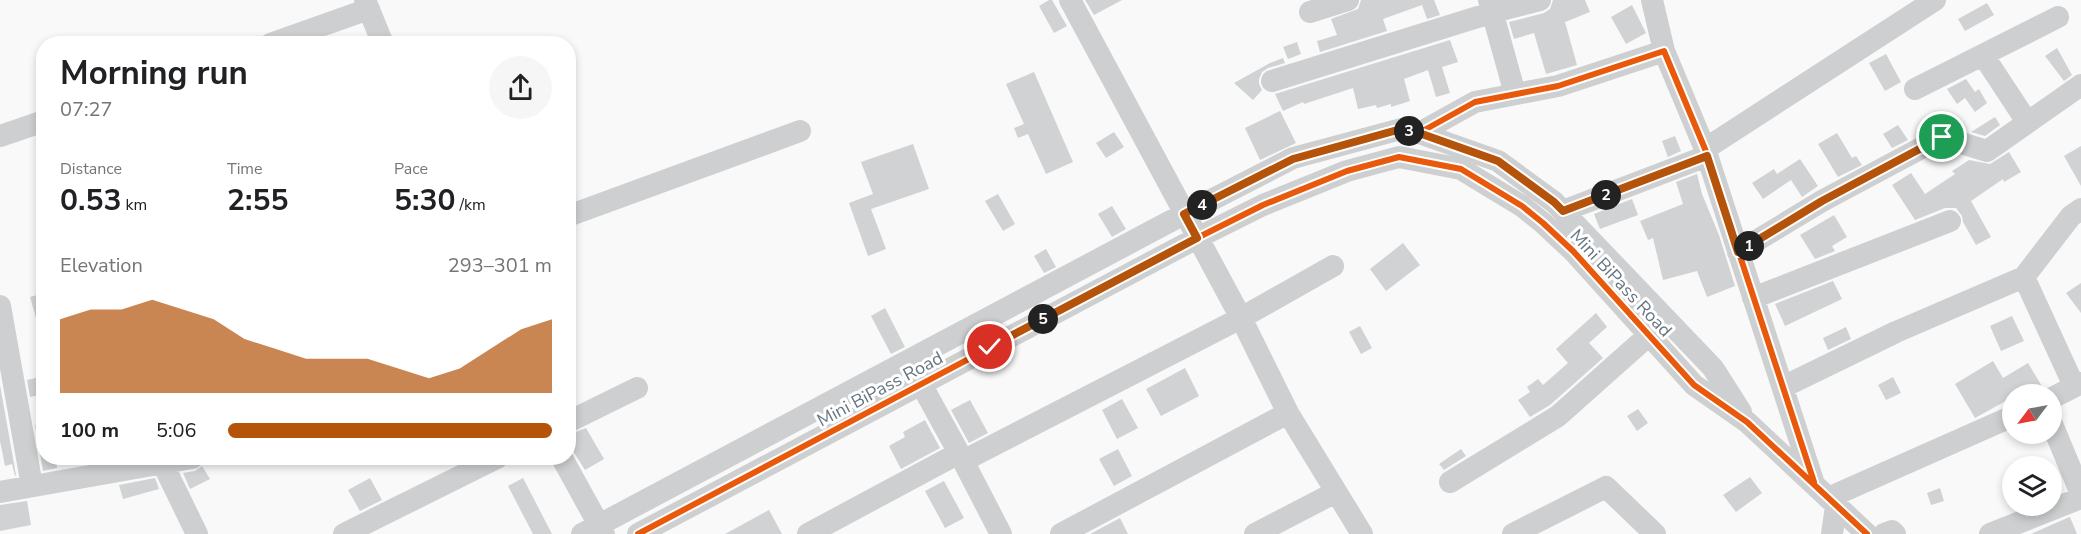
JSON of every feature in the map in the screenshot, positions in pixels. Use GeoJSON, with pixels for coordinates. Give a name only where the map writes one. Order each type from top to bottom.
{"type":"FeatureCollection","features":[{"type":"Feature","properties":{"kind":"street"},"geometry":{"type":"LineString","coordinates":[[1070,0],[1241,318],[1288,413],[1362,534]]}},
{"type":"Feature","properties":{"kind":"street"},"geometry":{"type":"LineString","coordinates":[[1310,12],[1348,0]]}},
{"type":"Feature","properties":{"kind":"street"},"geometry":{"type":"LineString","coordinates":[[1272,81],[1491,6],[1540,0]]}},
{"type":"Feature","properties":{"kind":"street"},"geometry":{"type":"LineString","coordinates":[[1652,0],[1664,51],[1706,153],[1783,387],[1827,497],[1832,534]]}},
{"type":"Feature","properties":{"kind":"street"},"geometry":{"type":"LineString","coordinates":[[1563,211],[1706,153],[1935,0]]}},
{"type":"Feature","properties":{"kind":"street"},"geometry":{"type":"LineString","coordinates":[[290,36],[367,5],[380,36]]}},
{"type":"Feature","properties":{"kind":"street"},"geometry":{"type":"LineString","coordinates":[[1491,6],[1515,94]]}},
{"type":"Feature","properties":{"kind":"street"},"geometry":{"type":"LineString","coordinates":[[1915,89],[2058,17]]}},
{"type":"Feature","properties":{"kind":"street"},"geometry":{"type":"LineString","coordinates":[[1419,133],[1475,102],[1558,86],[1664,51]]}},
{"type":"Feature","properties":{"kind":"street"},"geometry":{"type":"LineString","coordinates":[[1983,55],[2027,122]]}},
{"type":"Feature","properties":{"kind":"street"},"geometry":{"type":"LineString","coordinates":[[1738,252],[1822,201],[1942,137],[1987,151],[2081,85]]}},
{"type":"Feature","properties":{"kind":"street"},"geometry":{"type":"LineString","coordinates":[[0,136],[36,124]]}},
{"type":"Feature","properties":{"kind":"street"},"geometry":{"type":"LineString","coordinates":[[565,465],[595,531],[1184,214],[1293,159],[1401,129],[1419,133],[1498,161],[1554,202],[1713,368],[1747,422]]}},
{"type":"Feature","properties":{"kind":"street"},"geometry":{"type":"LineString","coordinates":[[576,213],[800,131]]}},
{"type":"Feature","properties":{"kind":"street","name":"Mini BiPass Road"},"geometry":{"type":"LineString","coordinates":[[638,534],[1263,205],[1347,171],[1399,157],[1461,170],[1522,206],[1573,251],[1694,385],[1747,422],[1867,534]]}},
{"type":"Feature","properties":{"kind":"street"},"geometry":{"type":"LineString","coordinates":[[1783,387],[1896,332],[2024,277],[2071,216],[2081,208]]}},
{"type":"Feature","properties":{"kind":"street"},"geometry":{"type":"LineString","coordinates":[[1754,298],[1950,221]]}},
{"type":"Feature","properties":{"kind":"street"},"geometry":{"type":"LineString","coordinates":[[808,534],[1241,318],[1334,266]]}},
{"type":"Feature","properties":{"kind":"street"},"geometry":{"type":"LineString","coordinates":[[2024,277],[2078,384],[2062,393]]}},
{"type":"Feature","properties":{"kind":"street"},"geometry":{"type":"LineString","coordinates":[[0,306],[32,486]]}},
{"type":"Feature","properties":{"kind":"street"},"geometry":{"type":"LineString","coordinates":[[1450,482],[1558,416],[1649,335]]}},
{"type":"Feature","properties":{"kind":"street"},"geometry":{"type":"LineString","coordinates":[[921,384],[1001,534]]}},
{"type":"Feature","properties":{"kind":"street"},"geometry":{"type":"LineString","coordinates":[[576,418],[637,388]]}},
{"type":"Feature","properties":{"kind":"street"},"geometry":{"type":"LineString","coordinates":[[1060,534],[1288,413]]}},
{"type":"Feature","properties":{"kind":"street"},"geometry":{"type":"LineString","coordinates":[[1827,497],[2002,421]]}},
{"type":"Feature","properties":{"kind":"street"},"geometry":{"type":"LineString","coordinates":[[1990,534],[2081,496],[2060,444]]}},
{"type":"Feature","properties":{"kind":"street"},"geometry":{"type":"LineString","coordinates":[[0,492],[32,486],[89,467],[110,465]]}},
{"type":"Feature","properties":{"kind":"street"},"geometry":{"type":"LineString","coordinates":[[163,465],[197,534]]}},
{"type":"Feature","properties":{"kind":"street"},"geometry":{"type":"LineString","coordinates":[[345,534],[483,465]]}},
{"type":"Feature","properties":{"kind":"street"},"geometry":{"type":"LineString","coordinates":[[1513,534],[1606,487],[1655,534]]}},
{"type":"Feature","properties":{"kind":"street"},"geometry":{"type":"LineString","coordinates":[[1255,534],[1336,492]]}},
{"type":"Feature","properties":{"kind":"street"},"geometry":{"type":"LineString","coordinates":[[1884,534],[1892,531],[1895,534]]}},
{"type":"Feature","properties":{"kind":"building"},"geometry":{"type":"Polygon","coordinates":[[[1052,0],[1067,26],[1054,33],[1039,6],[1052,0]]]}},
{"type":"Feature","properties":{"kind":"building"},"geometry":{"type":"Polygon","coordinates":[[[1085,0],[1122,0],[1094,15],[1085,0]]]}},
{"type":"Feature","properties":{"kind":"building"},"geometry":{"type":"Polygon","coordinates":[[[1361,0],[1434,0],[1440,15],[1427,19],[1422,5],[1383,19],[1387,31],[1320,52],[1317,41],[1337,35],[1331,19],[1358,9],[1361,0]]]}},
{"type":"Feature","properties":{"kind":"building"},"geometry":{"type":"Polygon","coordinates":[[[1553,0],[1585,0],[1590,12],[1565,22],[1577,65],[1546,74],[1534,33],[1514,39],[1509,22],[1544,13],[1550,9],[1553,0]]]}},
{"type":"Feature","properties":{"kind":"building"},"geometry":{"type":"Polygon","coordinates":[[[1987,3],[1994,15],[1965,31],[1958,19],[1987,3]]]}},
{"type":"Feature","properties":{"kind":"building"},"geometry":{"type":"Polygon","coordinates":[[[1632,5],[1646,33],[1626,44],[1611,17],[1632,5]]]}},
{"type":"Feature","properties":{"kind":"building"},"geometry":{"type":"Polygon","coordinates":[[[1450,40],[1458,62],[1442,67],[1450,93],[1436,97],[1428,70],[1404,79],[1410,101],[1391,107],[1391,104],[1377,108],[1376,105],[1358,109],[1353,88],[1304,104],[1303,102],[1283,111],[1275,94],[1450,40]]]}},
{"type":"Feature","properties":{"kind":"building"},"geometry":{"type":"Polygon","coordinates":[[[1297,42],[1301,54],[1288,59],[1283,47],[1297,42]]]}},
{"type":"Feature","properties":{"kind":"building"},"geometry":{"type":"Polygon","coordinates":[[[2057,48],[2072,75],[2064,81],[2045,56],[2057,48]]]}},
{"type":"Feature","properties":{"kind":"building"},"geometry":{"type":"Polygon","coordinates":[[[1886,54],[1901,82],[1885,91],[1869,63],[1886,54]]]}},
{"type":"Feature","properties":{"kind":"building"},"geometry":{"type":"Polygon","coordinates":[[[1283,58],[1285,63],[1262,72],[1259,84],[1262,90],[1253,100],[1234,83],[1270,63],[1283,58]]]}},
{"type":"Feature","properties":{"kind":"building"},"geometry":{"type":"Polygon","coordinates":[[[1034,72],[1073,162],[1046,174],[1028,134],[1018,138],[1014,128],[1024,124],[1006,84],[1034,72]]]}},
{"type":"Feature","properties":{"kind":"building"},"geometry":{"type":"Polygon","coordinates":[[[1966,79],[1975,92],[1979,89],[1987,103],[1975,112],[1965,98],[1957,104],[1947,89],[1966,79]]]}},
{"type":"Feature","properties":{"kind":"building"},"geometry":{"type":"Polygon","coordinates":[[[1280,111],[1296,143],[1260,160],[1245,128],[1280,111]]]}},
{"type":"Feature","properties":{"kind":"building"},"geometry":{"type":"Polygon","coordinates":[[[1995,117],[2000,125],[1985,136],[1971,132],[1995,117]]]}},
{"type":"Feature","properties":{"kind":"building"},"geometry":{"type":"Polygon","coordinates":[[[1898,125],[1908,140],[1892,148],[1883,134],[1898,125]]]}},
{"type":"Feature","properties":{"kind":"building"},"geometry":{"type":"Polygon","coordinates":[[[1114,132],[1124,147],[1106,158],[1096,143],[1114,132]]]}},
{"type":"Feature","properties":{"kind":"building"},"geometry":{"type":"Polygon","coordinates":[[[1837,133],[1852,158],[1856,156],[1862,165],[1838,177],[1818,144],[1837,133]]]}},
{"type":"Feature","properties":{"kind":"building"},"geometry":{"type":"Polygon","coordinates":[[[1675,136],[1681,151],[1668,157],[1662,141],[1675,136]]]}},
{"type":"Feature","properties":{"kind":"building"},"geometry":{"type":"Polygon","coordinates":[[[913,144],[929,189],[871,209],[886,249],[868,256],[849,203],[873,194],[861,162],[913,144]]]}},
{"type":"Feature","properties":{"kind":"building"},"geometry":{"type":"Polygon","coordinates":[[[2081,146],[2081,186],[2064,156],[2081,146]]]}},
{"type":"Feature","properties":{"kind":"building"},"geometry":{"type":"Polygon","coordinates":[[[2009,152],[2021,172],[2004,182],[2003,179],[1971,201],[1991,237],[1976,245],[1956,208],[1945,208],[1915,220],[1892,185],[1911,173],[1925,194],[1955,174],[1952,171],[1969,160],[1990,164],[2009,152]]]}},
{"type":"Feature","properties":{"kind":"building"},"geometry":{"type":"Polygon","coordinates":[[[1800,159],[1818,186],[1802,197],[1791,180],[1763,199],[1752,183],[1774,169],[1777,174],[1800,159]]]}},
{"type":"Feature","properties":{"kind":"building"},"geometry":{"type":"Polygon","coordinates":[[[1697,174],[1735,286],[1707,297],[1697,271],[1663,280],[1653,238],[1648,240],[1640,221],[1683,204],[1676,182],[1697,174]]]}},
{"type":"Feature","properties":{"kind":"building"},"geometry":{"type":"Polygon","coordinates":[[[998,194],[1015,224],[1003,231],[985,201],[998,194]]]}},
{"type":"Feature","properties":{"kind":"building"},"geometry":{"type":"Polygon","coordinates":[[[1632,199],[1638,215],[1600,229],[1594,214],[1632,199]]]}},
{"type":"Feature","properties":{"kind":"building"},"geometry":{"type":"Polygon","coordinates":[[[1112,206],[1126,229],[1112,237],[1098,214],[1112,206]]]}},
{"type":"Feature","properties":{"kind":"building"},"geometry":{"type":"Polygon","coordinates":[[[1834,215],[1847,237],[1832,246],[1835,251],[1815,259],[1800,235],[1834,215]]]}},
{"type":"Feature","properties":{"kind":"building"},"geometry":{"type":"Polygon","coordinates":[[[1403,243],[1420,265],[1386,291],[1370,269],[1403,243]]]}},
{"type":"Feature","properties":{"kind":"building"},"geometry":{"type":"Polygon","coordinates":[[[1046,249],[1056,267],[1044,273],[1034,256],[1046,249]]]}},
{"type":"Feature","properties":{"kind":"building"},"geometry":{"type":"Polygon","coordinates":[[[1833,281],[1842,299],[1785,326],[1775,304],[1833,281]]]}},
{"type":"Feature","properties":{"kind":"building"},"geometry":{"type":"Polygon","coordinates":[[[2081,283],[2081,313],[2066,293],[2081,283]]]}},
{"type":"Feature","properties":{"kind":"building"},"geometry":{"type":"Polygon","coordinates":[[[36,295],[36,318],[30,297],[36,295]]]}},
{"type":"Feature","properties":{"kind":"building"},"geometry":{"type":"Polygon","coordinates":[[[885,308],[905,347],[891,354],[871,316],[885,308]]]}},
{"type":"Feature","properties":{"kind":"building"},"geometry":{"type":"Polygon","coordinates":[[[1596,313],[1607,327],[1589,343],[1603,358],[1550,405],[1530,417],[1518,400],[1530,392],[1527,387],[1538,379],[1543,385],[1568,363],[1556,349],[1596,313]]]}},
{"type":"Feature","properties":{"kind":"building"},"geometry":{"type":"Polygon","coordinates":[[[2012,316],[2024,341],[2001,351],[1990,326],[2012,316]]]}},
{"type":"Feature","properties":{"kind":"building"},"geometry":{"type":"Polygon","coordinates":[[[1360,326],[1372,348],[1361,354],[1349,332],[1360,326]]]}},
{"type":"Feature","properties":{"kind":"building"},"geometry":{"type":"Polygon","coordinates":[[[1846,327],[1851,339],[1828,350],[1823,338],[1846,327]]]}},
{"type":"Feature","properties":{"kind":"building"},"geometry":{"type":"Polygon","coordinates":[[[1993,361],[2003,378],[2028,363],[2041,384],[2002,384],[2002,403],[1975,418],[1955,384],[1993,361]]]}},
{"type":"Feature","properties":{"kind":"building"},"geometry":{"type":"Polygon","coordinates":[[[1185,368],[1199,396],[1161,416],[1146,389],[1185,368]]]}},
{"type":"Feature","properties":{"kind":"building"},"geometry":{"type":"Polygon","coordinates":[[[1893,377],[1901,393],[1886,400],[1878,385],[1893,377]]]}},
{"type":"Feature","properties":{"kind":"building"},"geometry":{"type":"Polygon","coordinates":[[[36,378],[36,396],[30,397],[27,380],[36,378]]]}},
{"type":"Feature","properties":{"kind":"building"},"geometry":{"type":"Polygon","coordinates":[[[0,385],[15,476],[12,464],[5,466],[0,441],[0,385]]]}},
{"type":"Feature","properties":{"kind":"building"},"geometry":{"type":"Polygon","coordinates":[[[1122,399],[1138,428],[1117,439],[1102,410],[1122,399]]]}},
{"type":"Feature","properties":{"kind":"building"},"geometry":{"type":"Polygon","coordinates":[[[970,400],[988,433],[969,443],[951,410],[970,400]]]}},
{"type":"Feature","properties":{"kind":"building"},"geometry":{"type":"Polygon","coordinates":[[[1638,409],[1648,423],[1637,431],[1627,416],[1638,409]]]}},
{"type":"Feature","properties":{"kind":"building"},"geometry":{"type":"Polygon","coordinates":[[[925,420],[940,448],[901,469],[889,446],[905,437],[903,432],[925,420]]]}},
{"type":"Feature","properties":{"kind":"building"},"geometry":{"type":"Polygon","coordinates":[[[586,428],[604,459],[585,470],[576,456],[576,432],[586,428]]]}},
{"type":"Feature","properties":{"kind":"building"},"geometry":{"type":"Polygon","coordinates":[[[1118,449],[1132,476],[1114,486],[1099,459],[1118,449]]]}},
{"type":"Feature","properties":{"kind":"building"},"geometry":{"type":"Polygon","coordinates":[[[1461,449],[1466,456],[1444,470],[1439,464],[1461,449]]]}},
{"type":"Feature","properties":{"kind":"building"},"geometry":{"type":"Polygon","coordinates":[[[42,465],[57,465],[57,468],[43,471],[42,465]]]}},
{"type":"Feature","properties":{"kind":"building"},"geometry":{"type":"Polygon","coordinates":[[[202,466],[210,479],[190,489],[183,473],[195,471],[202,466]]]}},
{"type":"Feature","properties":{"kind":"building"},"geometry":{"type":"Polygon","coordinates":[[[1750,477],[1762,493],[1736,512],[1723,495],[1750,477]]]}},
{"type":"Feature","properties":{"kind":"building"},"geometry":{"type":"Polygon","coordinates":[[[155,478],[159,489],[123,499],[119,485],[155,478]]]}},
{"type":"Feature","properties":{"kind":"building"},"geometry":{"type":"Polygon","coordinates":[[[370,478],[382,500],[360,511],[348,490],[370,478]]]}},
{"type":"Feature","properties":{"kind":"building"},"geometry":{"type":"Polygon","coordinates":[[[523,478],[552,534],[533,534],[508,486],[523,478]]]}},
{"type":"Feature","properties":{"kind":"building"},"geometry":{"type":"Polygon","coordinates":[[[944,481],[964,518],[945,528],[925,491],[944,481]]]}},
{"type":"Feature","properties":{"kind":"building"},"geometry":{"type":"Polygon","coordinates":[[[1940,488],[1944,501],[1931,505],[1927,493],[1940,488]]]}},
{"type":"Feature","properties":{"kind":"building"},"geometry":{"type":"Polygon","coordinates":[[[27,501],[31,525],[0,531],[0,505],[27,501]]]}},
{"type":"Feature","properties":{"kind":"building"},"geometry":{"type":"Polygon","coordinates":[[[769,510],[782,534],[725,534],[769,510]]]}},
{"type":"Feature","properties":{"kind":"building"},"geometry":{"type":"Polygon","coordinates":[[[2070,517],[2077,534],[2031,534],[2067,518],[2070,517]]]}},
{"type":"Feature","properties":{"kind":"building"},"geometry":{"type":"Polygon","coordinates":[[[1120,518],[1128,534],[1090,534],[1120,518]]]}},
{"type":"Feature","properties":{"kind":"cycle path"},"geometry":{"type":"LineString","coordinates":[[1419,133],[1475,102],[1558,86],[1664,51],[1705,149],[1814,482]]}},
{"type":"Feature","properties":{"kind":"cycle path"},"geometry":{"type":"LineString","coordinates":[[638,534],[1263,205],[1347,171],[1399,157],[1461,169],[1522,206],[1573,251],[1694,385],[1747,422],[1867,534]]}},
{"type":"Feature","properties":{"kind":"route"},"geometry":{"type":"LineString","coordinates":[[990,347],[1197,238],[1184,214],[1293,159],[1401,129],[1419,133],[1498,161],[1563,211],[1707,156],[1738,252],[1822,201],[1942,137]]}}]}
